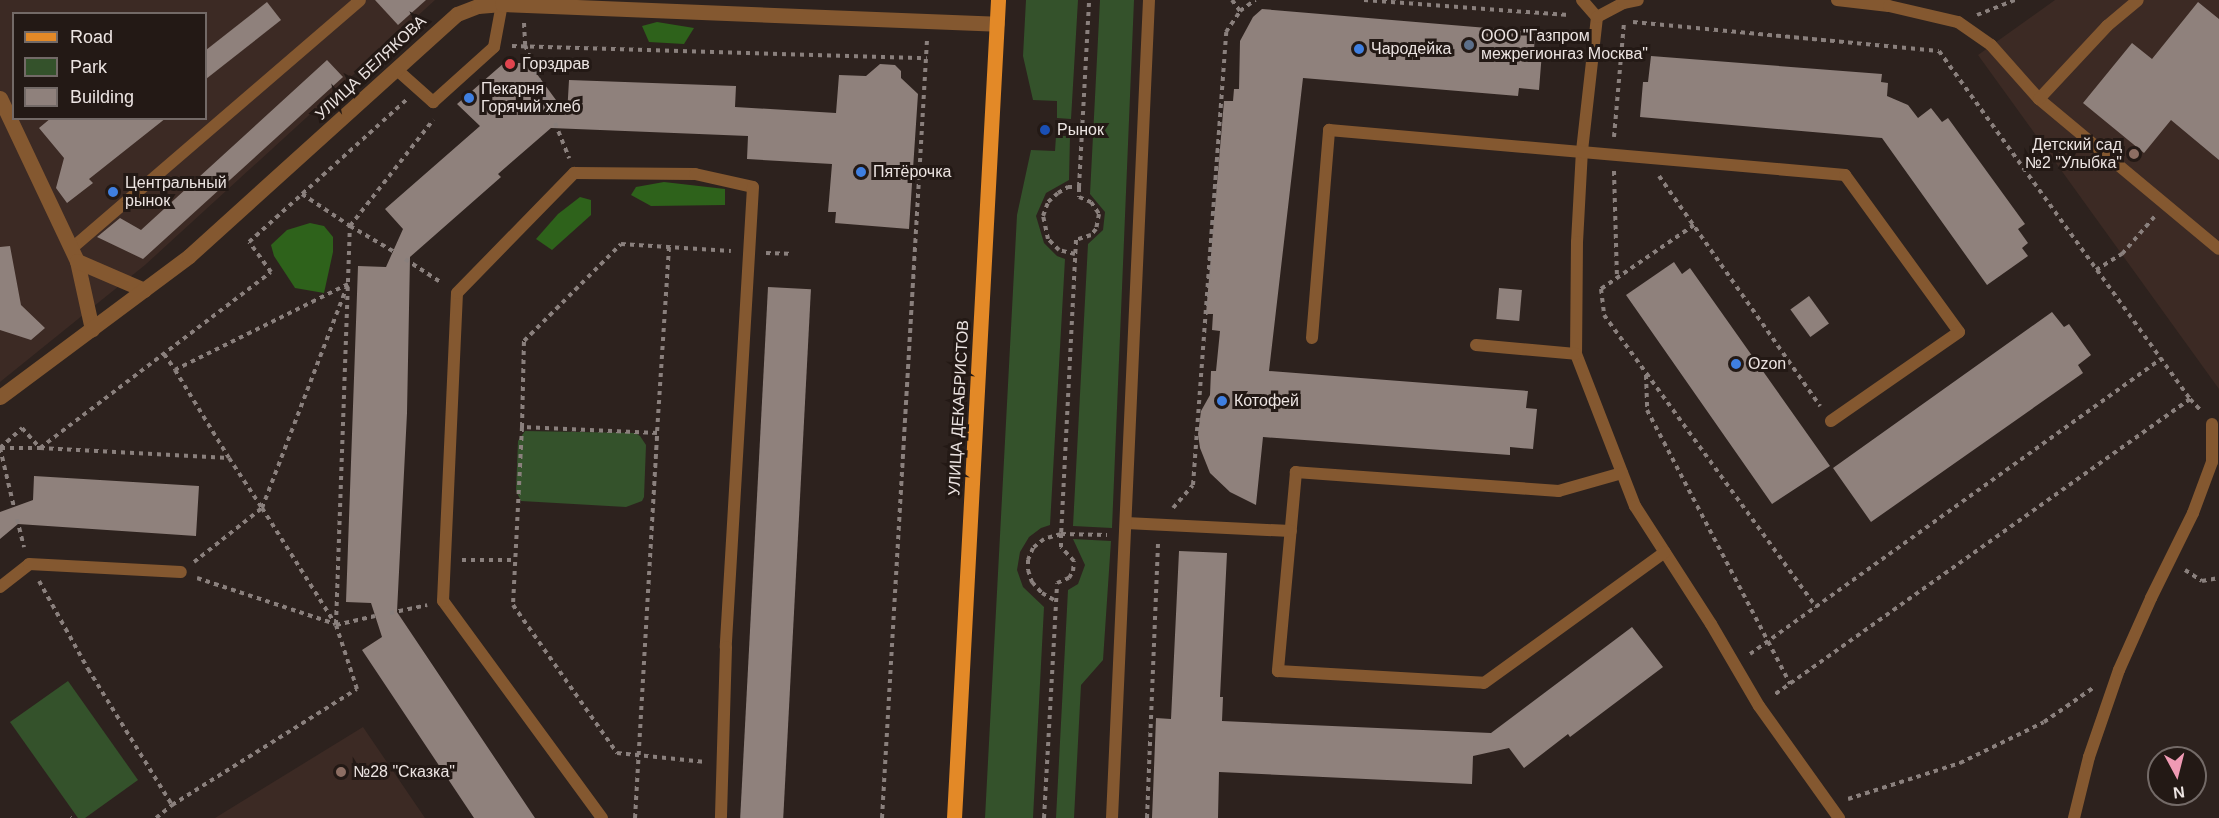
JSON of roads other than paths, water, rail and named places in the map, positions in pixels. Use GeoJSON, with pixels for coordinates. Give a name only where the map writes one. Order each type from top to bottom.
{"type":"FeatureCollection","features":[{"type":"Feature","properties":{"kind":"main road","name":"УЛИЦА ДЕКАБРИСТОВ"},"geometry":{"type":"LineString","coordinates":[[954,818],[998,0]]}},
{"type":"Feature","properties":{"kind":"street","name":"УЛИЦА БЕЛЯКОВА"},"geometry":{"type":"LineString","coordinates":[[0,397],[189,256],[253,201],[457,14],[478,6],[501,2],[997,24]]}},
{"type":"Feature","properties":{"kind":"street"},"geometry":{"type":"LineString","coordinates":[[0,98],[74,255],[92,329]]}},
{"type":"Feature","properties":{"kind":"street"},"geometry":{"type":"LineString","coordinates":[[74,255],[144,290]]}},
{"type":"Feature","properties":{"kind":"lane"},"geometry":{"type":"LineString","coordinates":[[74,255],[360,0]]}},
{"type":"Feature","properties":{"kind":"lane"},"geometry":{"type":"LineString","coordinates":[[1112,818],[1149,0]]}},
{"type":"Feature","properties":{"kind":"lane"},"geometry":{"type":"LineString","coordinates":[[1582,0],[1597,17],[1582,150],[1577,242],[1576,354],[1635,506],[1759,706],[1839,818]]}},
{"type":"Feature","properties":{"kind":"lane"},"geometry":{"type":"LineString","coordinates":[[1597,17],[1623,3],[1638,0]]}},
{"type":"Feature","properties":{"kind":"lane"},"geometry":{"type":"LineString","coordinates":[[1837,0],[1889,6],[1958,22],[1991,45],[2039,99],[2219,249]]}},
{"type":"Feature","properties":{"kind":"lane"},"geometry":{"type":"LineString","coordinates":[[2039,99],[2107,26],[2138,0]]}},
{"type":"Feature","properties":{"kind":"lane"},"geometry":{"type":"LineString","coordinates":[[396,69],[433,102],[494,47],[501,2]]}},
{"type":"Feature","properties":{"kind":"lane"},"geometry":{"type":"LineString","coordinates":[[1312,338],[1329,130],[1582,150],[1845,175],[1959,332],[1831,421]]}},
{"type":"Feature","properties":{"kind":"lane"},"geometry":{"type":"LineString","coordinates":[[602,818],[443,601],[457,293],[574,173],[695,174],[753,187],[726,647],[721,818]]}},
{"type":"Feature","properties":{"kind":"lane"},"geometry":{"type":"LineString","coordinates":[[1476,345],[1576,354]]}},
{"type":"Feature","properties":{"kind":"lane"},"geometry":{"type":"LineString","coordinates":[[2074,818],[2089,757],[2119,670],[2193,513],[2212,462],[2212,424]]}},
{"type":"Feature","properties":{"kind":"lane"},"geometry":{"type":"LineString","coordinates":[[1622,473],[1558,491],[1296,472],[1278,670],[1484,683],[1665,552]]}},
{"type":"Feature","properties":{"kind":"lane"},"geometry":{"type":"LineString","coordinates":[[1126,523],[1291,531]]}},
{"type":"Feature","properties":{"kind":"lane"},"geometry":{"type":"LineString","coordinates":[[0,587],[29,564],[181,572]]}},
{"type":"Feature","properties":{"kind":"place","name":"ООО \"Газпром межрегионгаз Москва\""},"geometry":{"type":"Point","coordinates":[1469,45]}},
{"type":"Feature","properties":{"kind":"place","name":"Чародейка"},"geometry":{"type":"Point","coordinates":[1359,49]}},
{"type":"Feature","properties":{"kind":"place","name":"Горздрав"},"geometry":{"type":"Point","coordinates":[510,64]}},
{"type":"Feature","properties":{"kind":"place","name":"Пекарня Горячий хлеб"},"geometry":{"type":"Point","coordinates":[469,98]}},
{"type":"Feature","properties":{"kind":"place","name":"Рынок"},"geometry":{"type":"Point","coordinates":[1045,130]}},
{"type":"Feature","properties":{"kind":"place","name":"Детский сад №2 \"Улыбка\""},"geometry":{"type":"Point","coordinates":[2134,154]}},
{"type":"Feature","properties":{"kind":"place","name":"Пятёрочка"},"geometry":{"type":"Point","coordinates":[861,172]}},
{"type":"Feature","properties":{"kind":"place","name":"Центральный рынок"},"geometry":{"type":"Point","coordinates":[113,192]}},
{"type":"Feature","properties":{"kind":"place","name":"Ozon"},"geometry":{"type":"Point","coordinates":[1736,364]}},
{"type":"Feature","properties":{"kind":"place","name":"Котофей"},"geometry":{"type":"Point","coordinates":[1222,401]}},
{"type":"Feature","properties":{"kind":"place","name":"№28 \"Сказка\""},"geometry":{"type":"Point","coordinates":[341,772]}}]}
